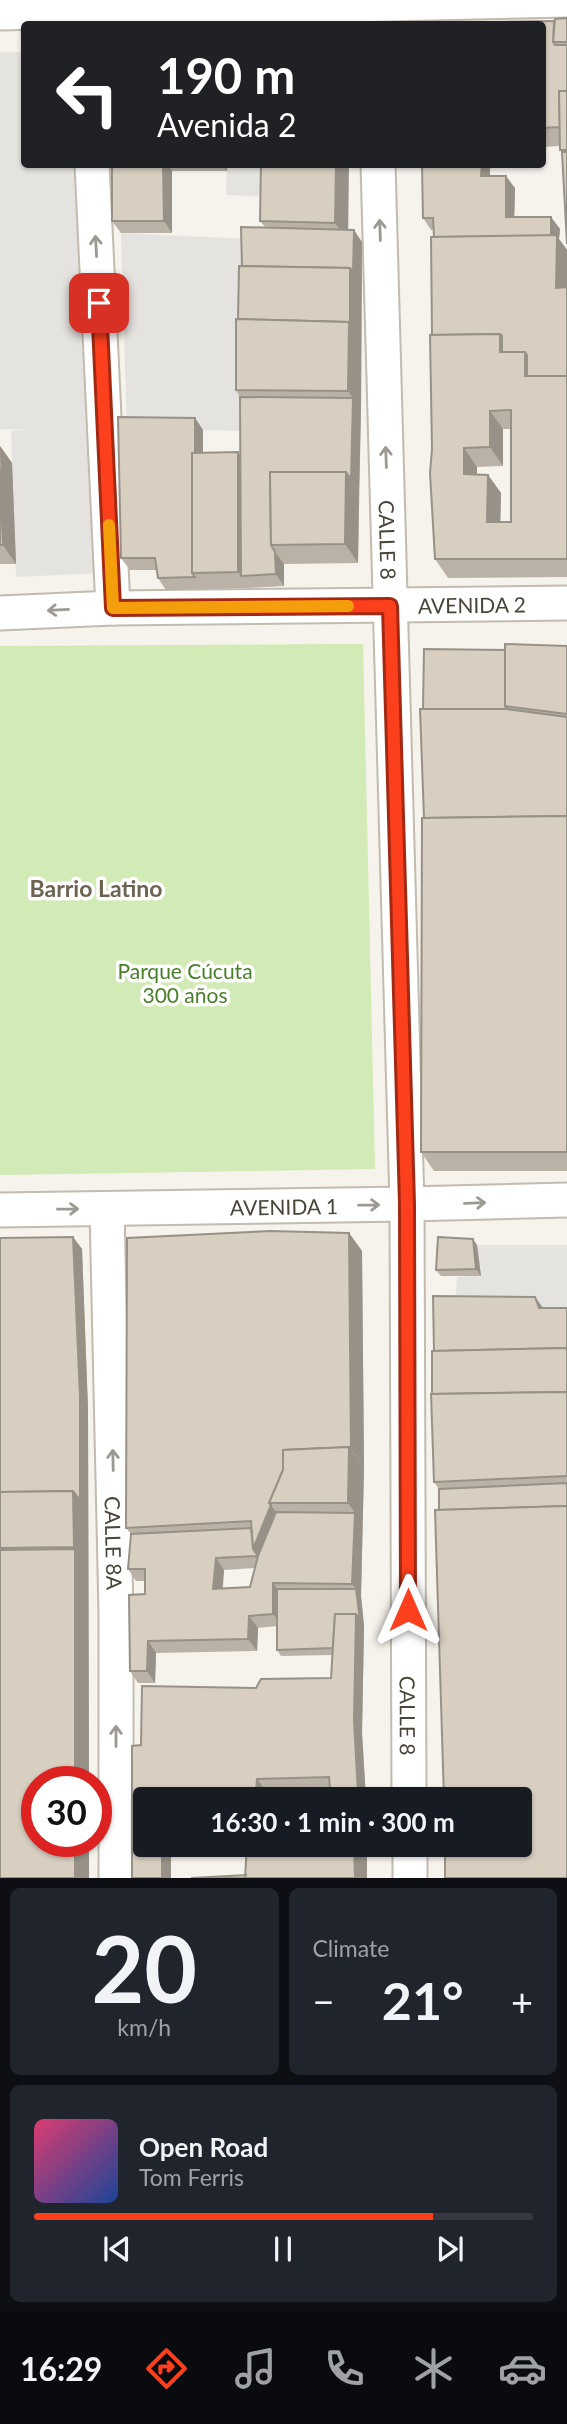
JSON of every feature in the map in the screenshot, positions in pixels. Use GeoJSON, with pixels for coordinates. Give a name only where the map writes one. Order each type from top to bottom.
{"type":"FeatureCollection","features":[{"type":"Feature","properties":{"kind":"street"},"geometry":{"type":"LineString","coordinates":[[0,13],[374,10],[567,0]]}},
{"type":"Feature","properties":{"kind":"street"},"geometry":{"type":"LineString","coordinates":[[92,168],[113,608]]}},
{"type":"Feature","properties":{"kind":"street","name":"CALLE 8"},"geometry":{"type":"LineString","coordinates":[[378,168],[407,1204],[409,1787]]}},
{"type":"Feature","properties":{"kind":"street","name":"AVENIDA 2"},"geometry":{"type":"LineString","coordinates":[[0,613],[113,608],[567,603]]}},
{"type":"Feature","properties":{"kind":"street","name":"AVENIDA 1"},"geometry":{"type":"LineString","coordinates":[[0,1210],[567,1200]]}},
{"type":"Feature","properties":{"kind":"street","name":"CALLE 8A"},"geometry":{"type":"LineString","coordinates":[[107,1209],[117,1614],[116,1878]]}},
{"type":"Feature","properties":{"kind":"street"},"geometry":{"type":"LineString","coordinates":[[410,1857],[410,1878]]}},
{"type":"Feature","properties":{"kind":"green space","name":"Parque Cúcuta 300 años"},"geometry":{"type":"Polygon","coordinates":[[[363,644],[375,1169],[0,1175],[0,646],[363,644]]]}},
{"type":"Feature","properties":{"kind":"shaded area"},"geometry":{"type":"Polygon","coordinates":[[[0,52],[21,52],[21,168],[88,168],[104,573],[16,577],[11,431],[31,430],[0,429],[0,52]]]}},
{"type":"Feature","properties":{"kind":"shaded area"},"geometry":{"type":"Polygon","coordinates":[[[227,168],[275,168],[274,197],[226,195],[227,168]]]}},
{"type":"Feature","properties":{"kind":"shaded area"},"geometry":{"type":"Polygon","coordinates":[[[121,233],[250,239],[248,431],[127,429],[121,233]]]}},
{"type":"Feature","properties":{"kind":"shaded area"},"geometry":{"type":"Polygon","coordinates":[[[477,1245],[567,1245],[567,1320],[455,1306],[457,1277],[481,1275],[477,1245]]]}},
{"type":"Feature","properties":{"kind":"building"},"geometry":{"type":"Polygon","coordinates":[[[567,18],[567,42],[553,42],[555,19],[567,18]]]}},
{"type":"Feature","properties":{"kind":"building"},"geometry":{"type":"Polygon","coordinates":[[[546,21],[554,21],[555,45],[567,45],[567,91],[559,91],[560,127],[546,128],[546,21]]]}},
{"type":"Feature","properties":{"kind":"building"},"geometry":{"type":"Polygon","coordinates":[[[559,91],[567,91],[567,150],[560,150],[559,91]]]}},
{"type":"Feature","properties":{"kind":"building"},"geometry":{"type":"Polygon","coordinates":[[[562,152],[567,152],[567,244],[562,152]]]}},
{"type":"Feature","properties":{"kind":"building"},"geometry":{"type":"Polygon","coordinates":[[[112,168],[163,168],[164,221],[112,221],[112,168]]]}},
{"type":"Feature","properties":{"kind":"building"},"geometry":{"type":"Polygon","coordinates":[[[261,168],[336,168],[335,223],[260,221],[261,168]]]}},
{"type":"Feature","properties":{"kind":"building"},"geometry":{"type":"Polygon","coordinates":[[[422,168],[482,168],[481,176],[506,176],[506,217],[551,217],[551,236],[434,237],[433,218],[423,218],[422,168]]]}},
{"type":"Feature","properties":{"kind":"building"},"geometry":{"type":"Polygon","coordinates":[[[241,227],[354,230],[353,272],[350,268],[242,266],[241,227]]]}},
{"type":"Feature","properties":{"kind":"building"},"geometry":{"type":"Polygon","coordinates":[[[557,235],[556,288],[567,287],[567,376],[527,376],[527,355],[525,352],[502,352],[500,334],[432,335],[431,237],[557,235]]]}},
{"type":"Feature","properties":{"kind":"building"},"geometry":{"type":"Polygon","coordinates":[[[239,266],[350,268],[350,324],[238,319],[239,266]]]}},
{"type":"Feature","properties":{"kind":"building"},"geometry":{"type":"Polygon","coordinates":[[[236,319],[349,322],[348,391],[236,390],[236,319]]]}},
{"type":"Feature","properties":{"kind":"building"},"geometry":{"type":"Polygon","coordinates":[[[500,334],[500,352],[525,352],[525,376],[567,376],[567,559],[435,559],[430,473],[430,335],[500,334]],[[511,410],[490,411],[490,447],[464,448],[464,474],[488,475],[487,522],[511,522],[511,410]]]}},
{"type":"Feature","properties":{"kind":"building"},"geometry":{"type":"Polygon","coordinates":[[[240,397],[353,398],[351,479],[346,472],[270,472],[271,545],[275,552],[276,574],[241,576],[240,397]]]}},
{"type":"Feature","properties":{"kind":"building"},"geometry":{"type":"Polygon","coordinates":[[[118,417],[195,418],[195,453],[192,453],[192,573],[195,577],[158,578],[155,558],[121,558],[118,417]]]}},
{"type":"Feature","properties":{"kind":"building"},"geometry":{"type":"Polygon","coordinates":[[[238,452],[238,572],[192,573],[192,453],[238,452]]]}},
{"type":"Feature","properties":{"kind":"building"},"geometry":{"type":"Polygon","coordinates":[[[0,469],[3,545],[0,545],[0,469]]]}},
{"type":"Feature","properties":{"kind":"building"},"geometry":{"type":"Polygon","coordinates":[[[270,472],[346,472],[345,544],[271,545],[270,472]]]}},
{"type":"Feature","properties":{"kind":"building"},"geometry":{"type":"Polygon","coordinates":[[[505,644],[567,646],[567,714],[505,706],[505,644]]]}},
{"type":"Feature","properties":{"kind":"building"},"geometry":{"type":"Polygon","coordinates":[[[424,649],[505,650],[507,709],[423,709],[424,649]]]}},
{"type":"Feature","properties":{"kind":"building"},"geometry":{"type":"Polygon","coordinates":[[[420,709],[507,709],[567,717],[567,816],[424,818],[420,709]]]}},
{"type":"Feature","properties":{"kind":"building"},"geometry":{"type":"Polygon","coordinates":[[[567,816],[567,1152],[421,1152],[422,818],[567,816]]]}},
{"type":"Feature","properties":{"kind":"building"},"geometry":{"type":"Polygon","coordinates":[[[270,1231],[349,1233],[351,1449],[283,1450],[283,1470],[253,1549],[251,1521],[126,1528],[127,1238],[270,1231]]]}},
{"type":"Feature","properties":{"kind":"building"},"geometry":{"type":"Polygon","coordinates":[[[73,1237],[80,1397],[80,1500],[73,1491],[0,1492],[0,1238],[73,1237]]]}},
{"type":"Feature","properties":{"kind":"building"},"geometry":{"type":"Polygon","coordinates":[[[438,1237],[473,1239],[476,1269],[436,1270],[438,1237]]]}},
{"type":"Feature","properties":{"kind":"building"},"geometry":{"type":"Polygon","coordinates":[[[433,1296],[535,1297],[539,1308],[567,1308],[567,1348],[434,1351],[433,1296]]]}},
{"type":"Feature","properties":{"kind":"building"},"geometry":{"type":"Polygon","coordinates":[[[567,1348],[567,1392],[432,1394],[432,1351],[567,1348]]]}},
{"type":"Feature","properties":{"kind":"building"},"geometry":{"type":"Polygon","coordinates":[[[567,1392],[567,1476],[434,1482],[431,1394],[567,1392]]]}},
{"type":"Feature","properties":{"kind":"building"},"geometry":{"type":"Polygon","coordinates":[[[349,1447],[348,1503],[269,1503],[283,1470],[283,1450],[349,1447]]]}},
{"type":"Feature","properties":{"kind":"building"},"geometry":{"type":"Polygon","coordinates":[[[567,1483],[567,1506],[439,1510],[439,1489],[567,1483]]]}},
{"type":"Feature","properties":{"kind":"building"},"geometry":{"type":"Polygon","coordinates":[[[73,1491],[74,1547],[0,1548],[0,1492],[73,1491]]]}},
{"type":"Feature","properties":{"kind":"building"},"geometry":{"type":"Polygon","coordinates":[[[567,1506],[567,1878],[445,1878],[445,1857],[532,1857],[532,1787],[444,1787],[435,1510],[567,1506]]]}},
{"type":"Feature","properties":{"kind":"building"},"geometry":{"type":"Polygon","coordinates":[[[276,1512],[355,1513],[352,1584],[273,1583],[273,1614],[249,1616],[248,1639],[148,1641],[147,1671],[130,1671],[129,1595],[145,1594],[145,1569],[128,1569],[131,1534],[251,1528],[253,1549],[258,1556],[276,1512]],[[258,1556],[216,1558],[213,1589],[250,1587],[258,1556]]]}},
{"type":"Feature","properties":{"kind":"building"},"geometry":{"type":"Polygon","coordinates":[[[75,1549],[75,1766],[21,1766],[21,1857],[75,1857],[75,1878],[0,1878],[0,1550],[75,1549]]]}},
{"type":"Feature","properties":{"kind":"building"},"geometry":{"type":"Polygon","coordinates":[[[277,1589],[356,1589],[360,1620],[356,1614],[335,1614],[333,1648],[277,1650],[277,1589]]]}},
{"type":"Feature","properties":{"kind":"building"},"geometry":{"type":"Polygon","coordinates":[[[335,1614],[356,1614],[354,1721],[358,1787],[330,1787],[329,1777],[257,1779],[256,1787],[133,1787],[133,1857],[162,1857],[162,1878],[132,1878],[132,1746],[141,1745],[142,1686],[256,1688],[261,1679],[331,1678],[335,1614]]]}},
{"type":"Feature","properties":{"kind":"building"},"geometry":{"type":"Polygon","coordinates":[[[246,1857],[354,1857],[355,1878],[245,1878],[246,1857]]]}},
{"type":"Feature","properties":{"kind":"building"},"geometry":{"type":"Polygon","coordinates":[[[246,1875],[245,1878],[191,1878],[246,1875]]]}},
{"type":"Feature","properties":{"kind":"slow traffic"},"geometry":{"type":"LineString","coordinates":[[109,525],[113,608],[348,606]]}},
{"type":"Feature","properties":{"kind":"district","name":"Barrio Latino"},"geometry":{"type":"Point","coordinates":[96,888]}},
{"type":"Feature","properties":{"kind":"route"},"geometry":{"type":"LineString","coordinates":[[99,303],[113,608],[390,606],[407,1204],[408,1610]]}}]}
